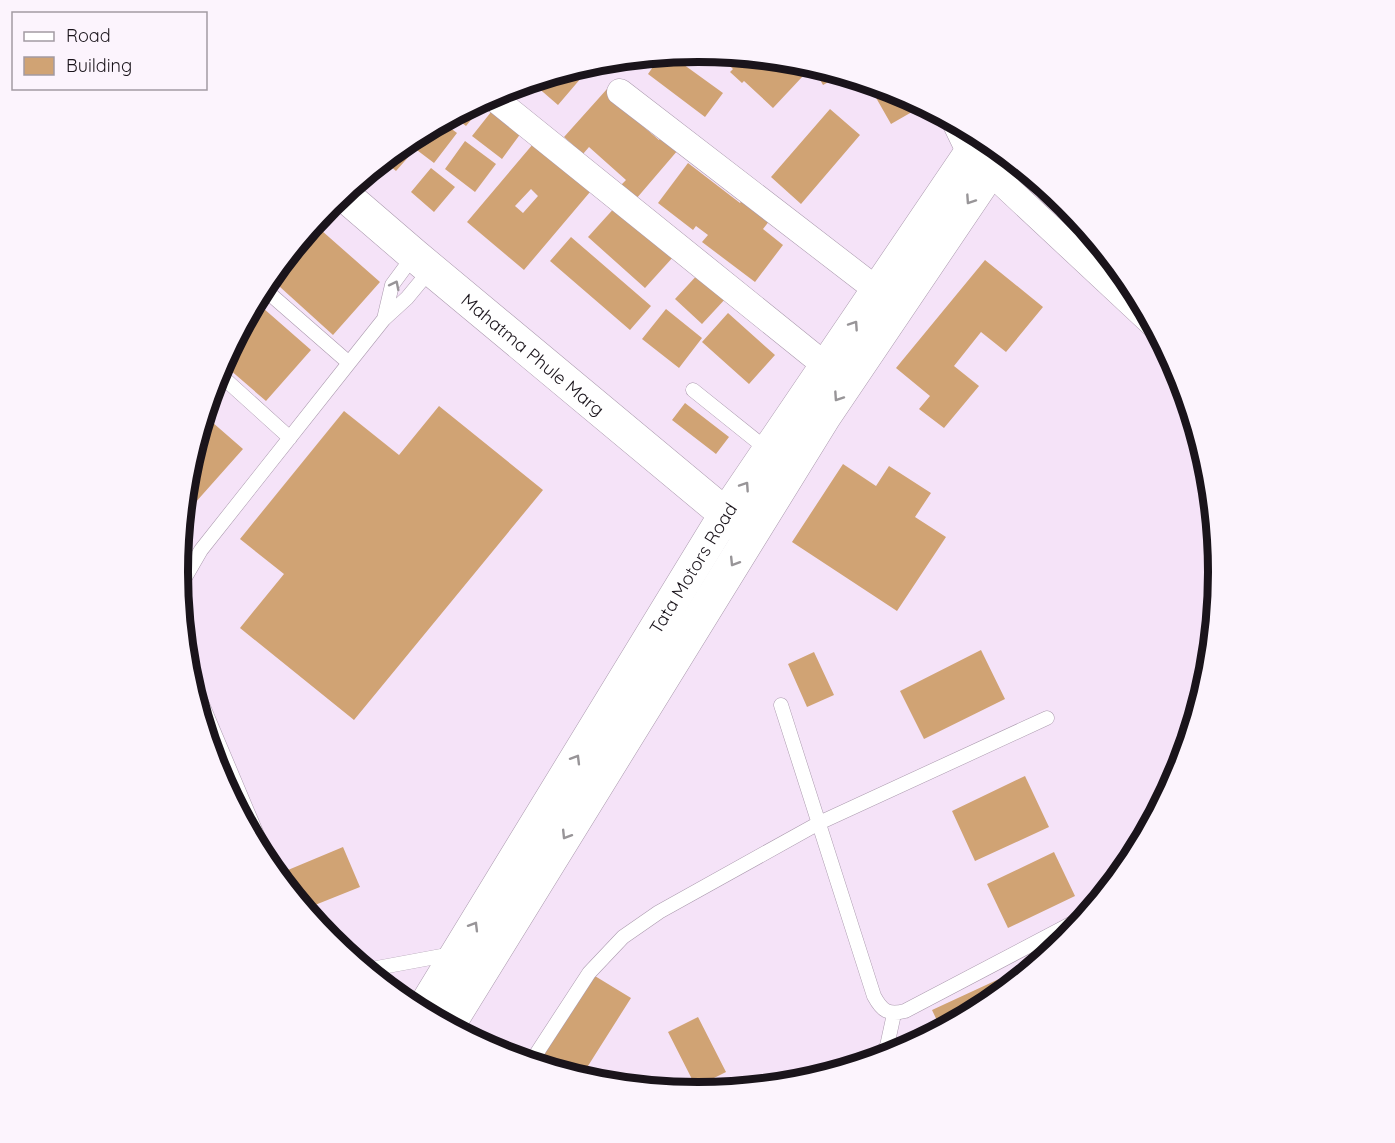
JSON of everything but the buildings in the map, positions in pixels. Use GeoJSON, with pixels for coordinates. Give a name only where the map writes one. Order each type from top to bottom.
{"type":"FeatureCollection","features":[{"type":"Feature","properties":{"kind":"main road","name":"Tata Motors Road"},"geometry":{"type":"LineString","coordinates":[[426,1004],[725,515],[877,290],[986,153]]}},
{"type":"Feature","properties":{"kind":"main road"},"geometry":{"type":"LineString","coordinates":[[453,1019],[986,153]]}},
{"type":"Feature","properties":{"kind":"main road","name":"Mahatma Phule Marg"},"geometry":{"type":"LineString","coordinates":[[349,199],[751,536]]}},
{"type":"Feature","properties":{"kind":"street"},"geometry":{"type":"LineString","coordinates":[[620,92],[877,290]]}},
{"type":"Feature","properties":{"kind":"street"},"geometry":{"type":"LineString","coordinates":[[498,102],[826,366]]}},
{"type":"Feature","properties":{"kind":"street"},"geometry":{"type":"LineString","coordinates":[[986,153],[1128,299]]}},
{"type":"Feature","properties":{"kind":"lane"},"geometry":{"type":"LineString","coordinates":[[188,572],[201,550],[384,319],[407,298],[423,262]]}},
{"type":"Feature","properties":{"kind":"lane"},"geometry":{"type":"LineString","coordinates":[[384,319],[392,285],[423,262]]}},
{"type":"Feature","properties":{"kind":"lane"},"geometry":{"type":"LineString","coordinates":[[270,294],[349,363]]}},
{"type":"Feature","properties":{"kind":"lane"},"geometry":{"type":"LineString","coordinates":[[225,379],[290,438]]}},
{"type":"Feature","properties":{"kind":"lane"},"geometry":{"type":"LineString","coordinates":[[693,390],[769,451]]}},
{"type":"Feature","properties":{"kind":"lane"},"geometry":{"type":"LineString","coordinates":[[781,705],[878,1005],[894,1014],[905,1011],[1061,929]]}},
{"type":"Feature","properties":{"kind":"lane"},"geometry":{"type":"LineString","coordinates":[[536,1055],[589,973],[623,937],[659,912],[819,824],[1047,718]]}},
{"type":"Feature","properties":{"kind":"lane"},"geometry":{"type":"LineString","coordinates":[[215,734],[245,806]]}},
{"type":"Feature","properties":{"kind":"lane"},"geometry":{"type":"LineString","coordinates":[[377,968],[457,953]]}},
{"type":"Feature","properties":{"kind":"lane"},"geometry":{"type":"LineString","coordinates":[[886,1045],[894,1014]]}}]}
